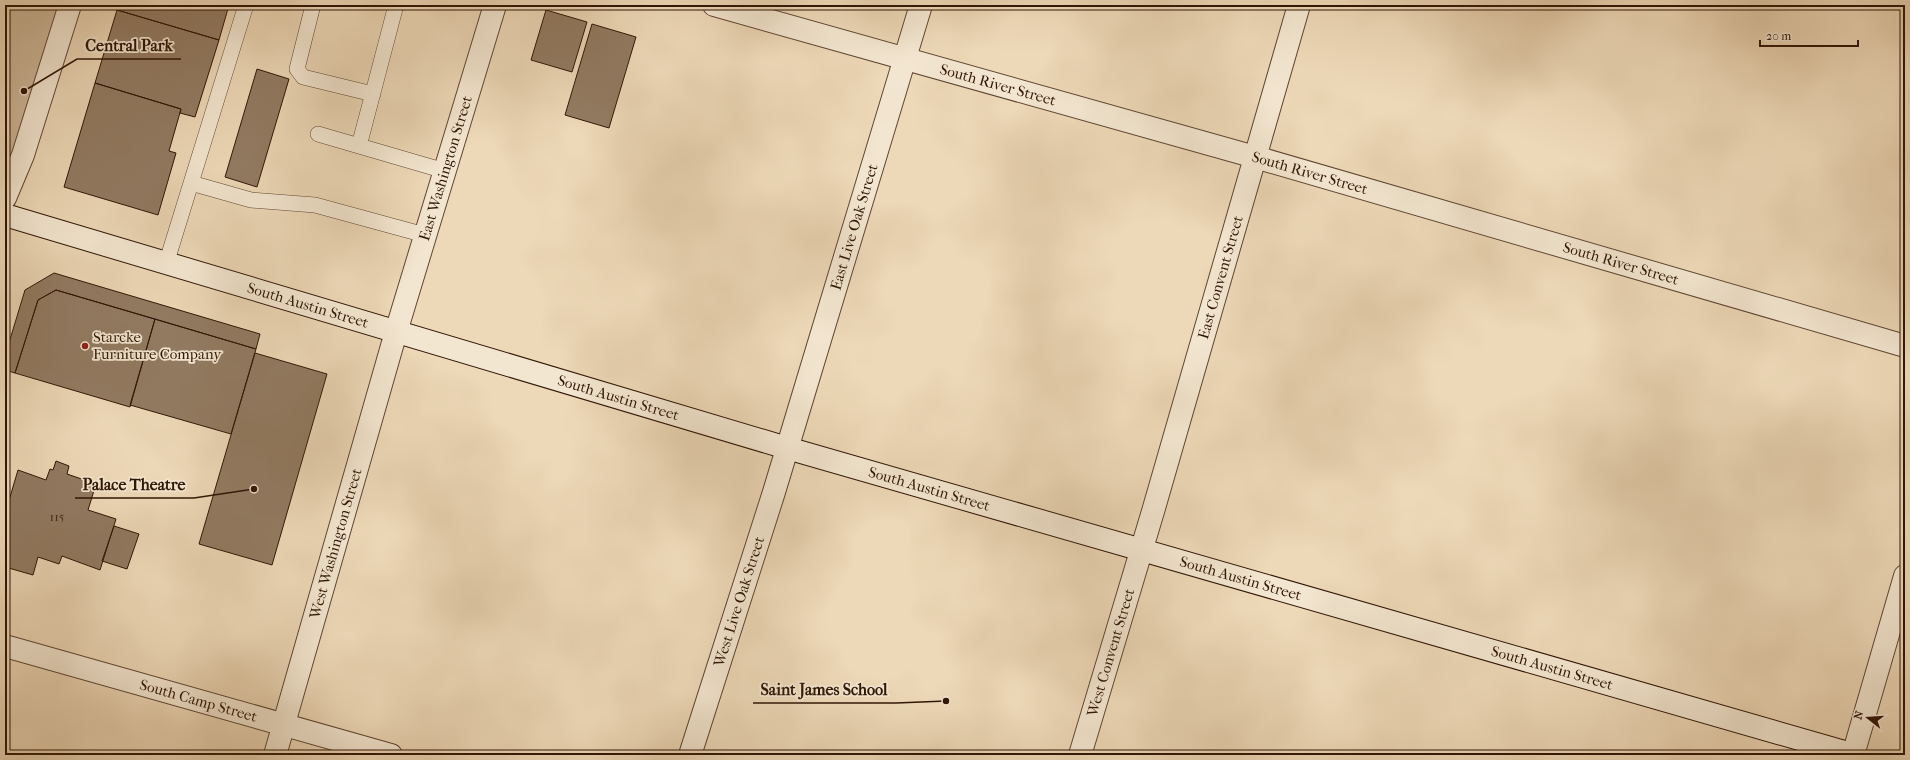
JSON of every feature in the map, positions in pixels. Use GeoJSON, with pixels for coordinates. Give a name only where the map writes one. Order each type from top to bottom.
{"type":"FeatureCollection","features":[{"type":"Feature","properties":{"kind":"street"},"geometry":{"type":"LineString","coordinates":[[5,198],[23,154],[70,5]]}},
{"type":"Feature","properties":{"kind":"street","name":"East Washington Street"},"geometry":{"type":"LineString","coordinates":[[396,332],[496,5]]}},
{"type":"Feature","properties":{"kind":"street","name":"South River Street"},"geometry":{"type":"LineString","coordinates":[[714,5],[1255,157],[1905,346]]}},
{"type":"Feature","properties":{"kind":"street","name":"East Live Oak Street"},"geometry":{"type":"LineString","coordinates":[[787,448],[921,5]]}},
{"type":"Feature","properties":{"kind":"street","name":"East Convent Street"},"geometry":{"type":"LineString","coordinates":[[1141,549],[1299,5]]}},
{"type":"Feature","properties":{"kind":"street","name":"South Austin Street"},"geometry":{"type":"LineString","coordinates":[[5,215],[787,448],[1854,755]]}},
{"type":"Feature","properties":{"kind":"street","name":"West Washington Street"},"geometry":{"type":"LineString","coordinates":[[275,755],[396,332]]}},
{"type":"Feature","properties":{"kind":"street","name":"West Live Oak Street"},"geometry":{"type":"LineString","coordinates":[[690,755],[787,448]]}},
{"type":"Feature","properties":{"kind":"street","name":"West Convent Street"},"geometry":{"type":"LineString","coordinates":[[1080,755],[1141,549]]}},
{"type":"Feature","properties":{"kind":"street"},"geometry":{"type":"LineString","coordinates":[[1854,755],[1905,576]]}},
{"type":"Feature","properties":{"kind":"street","name":"South Camp Street"},"geometry":{"type":"LineString","coordinates":[[5,646],[391,755]]}},
{"type":"Feature","properties":{"kind":"lane"},"geometry":{"type":"LineString","coordinates":[[166,264],[246,5]]}},
{"type":"Feature","properties":{"kind":"lane"},"geometry":{"type":"LineString","coordinates":[[313,5],[296,69],[303,77],[373,94]]}},
{"type":"Feature","properties":{"kind":"lane"},"geometry":{"type":"LineString","coordinates":[[359,146],[396,5]]}},
{"type":"Feature","properties":{"kind":"lane"},"geometry":{"type":"LineString","coordinates":[[318,134],[445,171]]}},
{"type":"Feature","properties":{"kind":"lane"},"geometry":{"type":"LineString","coordinates":[[191,183],[252,200],[315,205],[425,235]]}},
{"type":"Feature","properties":{"kind":"shaded area"},"geometry":{"type":"Polygon","coordinates":[[[5,5],[70,5],[5,198],[5,5]]]}},
{"type":"Feature","properties":{"kind":"building"},"geometry":{"type":"Polygon","coordinates":[[[119,5],[229,5],[219,40],[117,10],[119,5]]]}},
{"type":"Feature","properties":{"kind":"building"},"geometry":{"type":"Polygon","coordinates":[[[117,10],[219,40],[195,117],[180,113],[181,109],[95,83],[117,10]]]}},
{"type":"Feature","properties":{"kind":"building"},"geometry":{"type":"Polygon","coordinates":[[[546,10],[587,22],[572,72],[531,60],[546,10]]]}},
{"type":"Feature","properties":{"kind":"building"},"geometry":{"type":"Polygon","coordinates":[[[592,24],[636,37],[609,128],[565,115],[592,24]]]}},
{"type":"Feature","properties":{"kind":"building"},"geometry":{"type":"Polygon","coordinates":[[[257,69],[289,79],[257,187],[225,177],[257,69]]]}},
{"type":"Feature","properties":{"kind":"building"},"geometry":{"type":"Polygon","coordinates":[[[95,83],[181,109],[169,151],[176,153],[158,215],[64,187],[95,83]]]}},
{"type":"Feature","properties":{"kind":"building"},"geometry":{"type":"Polygon","coordinates":[[[54,273],[260,334],[256,349],[56,290],[38,300],[15,373],[5,370],[5,356],[25,290],[54,273]]]}},
{"type":"Feature","properties":{"kind":"building","name":"Starcke Furniture Company"},"geometry":{"type":"Polygon","coordinates":[[[56,290],[155,319],[130,407],[15,373],[38,300],[56,290]]]}},
{"type":"Feature","properties":{"kind":"building"},"geometry":{"type":"Polygon","coordinates":[[[155,319],[256,349],[231,434],[130,405],[155,319]]]}},
{"type":"Feature","properties":{"kind":"building"},"geometry":{"type":"Polygon","coordinates":[[[255,353],[327,374],[272,565],[199,544],[255,353]]]}},
{"type":"Feature","properties":{"kind":"building"},"geometry":{"type":"Polygon","coordinates":[[[56,461],[69,466],[67,474],[96,484],[88,510],[116,519],[100,570],[62,556],[59,564],[38,557],[33,575],[5,567],[5,514],[18,470],[46,480],[50,469],[53,470],[56,461]]]}},
{"type":"Feature","properties":{"kind":"building"},"geometry":{"type":"Polygon","coordinates":[[[114,526],[139,534],[127,569],[102,561],[114,526]]]}},
{"type":"Feature","properties":{"kind":"place","name":"Central Park"},"geometry":{"type":"Point","coordinates":[24,91]}},
{"type":"Feature","properties":{"kind":"place","name":"Starcke Furniture Company"},"geometry":{"type":"Point","coordinates":[85,346]}},
{"type":"Feature","properties":{"kind":"place","name":"Palace Theatre"},"geometry":{"type":"Point","coordinates":[254,489]}},
{"type":"Feature","properties":{"kind":"place","name":"Saint James School"},"geometry":{"type":"Point","coordinates":[946,701]}}]}
